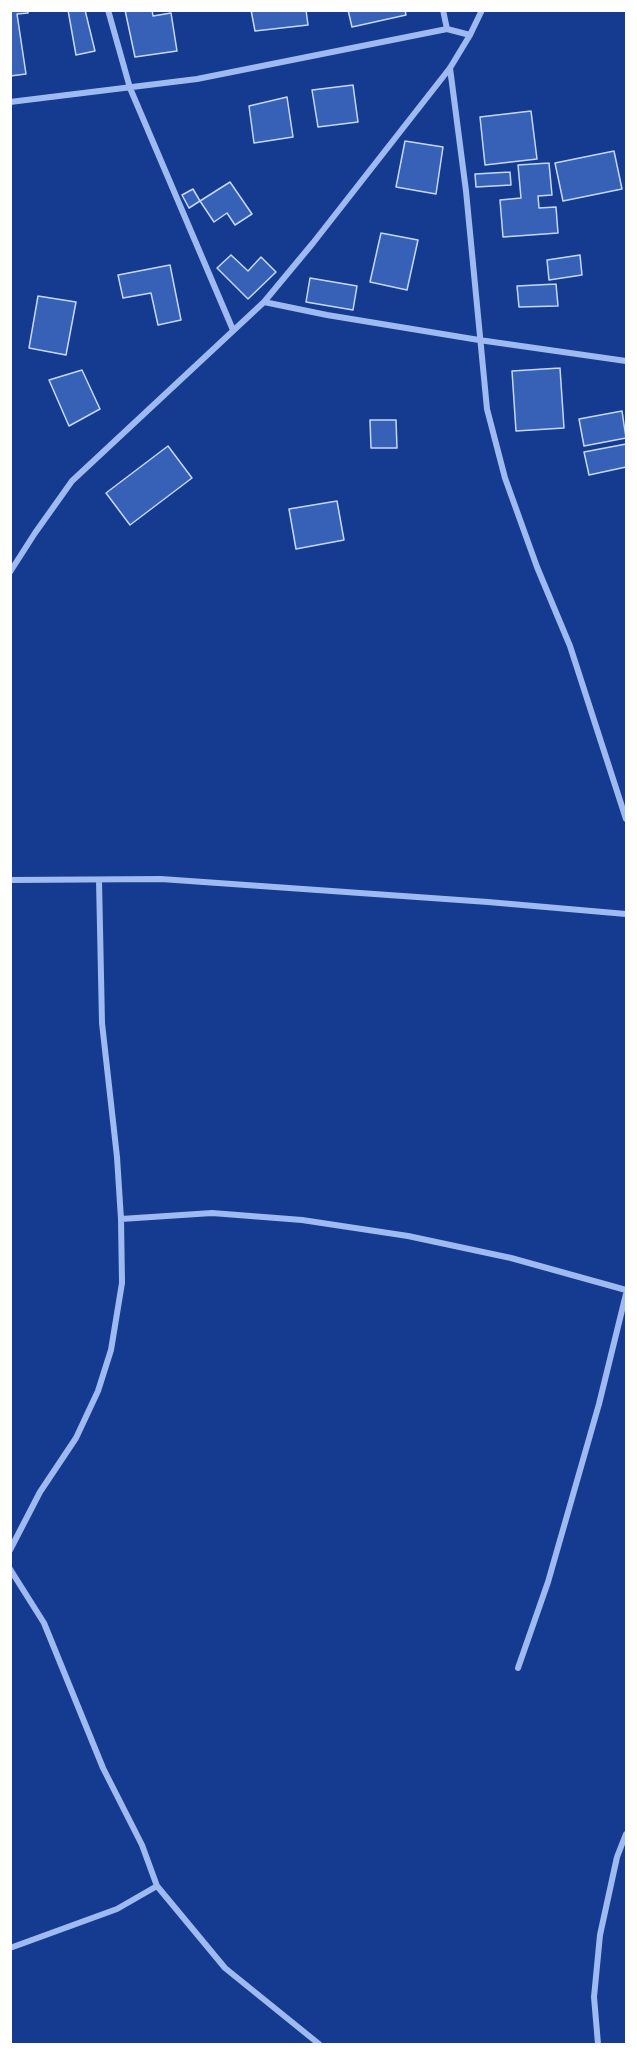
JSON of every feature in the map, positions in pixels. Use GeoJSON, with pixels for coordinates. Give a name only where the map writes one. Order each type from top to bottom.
{"type":"FeatureCollection","features":[{"type":"Feature","properties":{"kind":"street"},"geometry":{"type":"LineString","coordinates":[[108,10],[130,88],[232,330]]}},
{"type":"Feature","properties":{"kind":"street"},"geometry":{"type":"LineString","coordinates":[[443,10],[447,29]]}},
{"type":"Feature","properties":{"kind":"street"},"geometry":{"type":"LineString","coordinates":[[10,572],[34,533],[72,481],[264,302],[450,68],[482,10]]}},
{"type":"Feature","properties":{"kind":"street"},"geometry":{"type":"LineString","coordinates":[[10,102],[196,79],[447,29],[470,35]]}},
{"type":"Feature","properties":{"kind":"street"},"geometry":{"type":"LineString","coordinates":[[450,68],[466,190],[487,409],[505,478],[537,567],[570,646],[627,819]]}},
{"type":"Feature","properties":{"kind":"street"},"geometry":{"type":"LineString","coordinates":[[264,302],[327,315],[479,340],[627,361]]}},
{"type":"Feature","properties":{"kind":"street"},"geometry":{"type":"LineString","coordinates":[[10,880],[161,879],[627,914]]}},
{"type":"Feature","properties":{"kind":"street"},"geometry":{"type":"LineString","coordinates":[[10,1550],[40,1492],[76,1438],[98,1391],[111,1350],[122,1283],[117,1158],[102,1023],[99,880]]}},
{"type":"Feature","properties":{"kind":"street"},"geometry":{"type":"LineString","coordinates":[[121,1219],[212,1213],[302,1220],[408,1236],[511,1257],[627,1292],[599,1404],[548,1582],[518,1668]]}},
{"type":"Feature","properties":{"kind":"street"},"geometry":{"type":"LineString","coordinates":[[10,1569],[44,1623],[103,1768],[142,1845],[157,1887],[225,1968],[319,2044]]}},
{"type":"Feature","properties":{"kind":"street"},"geometry":{"type":"LineString","coordinates":[[598,2044],[594,1997],[600,1935],[617,1857],[627,1834]]}},
{"type":"Feature","properties":{"kind":"street"},"geometry":{"type":"LineString","coordinates":[[10,1948],[117,1909],[157,1887]]}},
{"type":"Feature","properties":{"kind":"building"},"geometry":{"type":"Polygon","coordinates":[[[10,10],[28,10],[28,13],[17,14],[26,74],[10,76],[10,10]]]}},
{"type":"Feature","properties":{"kind":"building"},"geometry":{"type":"Polygon","coordinates":[[[68,10],[85,10],[95,51],[76,55],[68,10]]]}},
{"type":"Feature","properties":{"kind":"building"},"geometry":{"type":"Polygon","coordinates":[[[125,10],[152,10],[153,16],[171,13],[177,51],[135,57],[125,10]]]}},
{"type":"Feature","properties":{"kind":"building"},"geometry":{"type":"Polygon","coordinates":[[[251,10],[306,10],[308,25],[255,31],[251,10]]]}},
{"type":"Feature","properties":{"kind":"building"},"geometry":{"type":"Polygon","coordinates":[[[348,10],[405,10],[406,15],[352,27],[348,10]]]}},
{"type":"Feature","properties":{"kind":"building"},"geometry":{"type":"Polygon","coordinates":[[[353,85],[358,122],[318,127],[312,90],[353,85]]]}},
{"type":"Feature","properties":{"kind":"building"},"geometry":{"type":"Polygon","coordinates":[[[287,97],[293,137],[254,143],[249,106],[287,97]]]}},
{"type":"Feature","properties":{"kind":"building"},"geometry":{"type":"Polygon","coordinates":[[[531,111],[537,159],[485,165],[480,117],[531,111]]]}},
{"type":"Feature","properties":{"kind":"building"},"geometry":{"type":"Polygon","coordinates":[[[405,141],[443,147],[436,194],[396,187],[405,141]]]}},
{"type":"Feature","properties":{"kind":"building"},"geometry":{"type":"Polygon","coordinates":[[[614,151],[622,189],[563,201],[555,163],[614,151]]]}},
{"type":"Feature","properties":{"kind":"building"},"geometry":{"type":"Polygon","coordinates":[[[549,163],[552,195],[538,196],[539,208],[556,207],[558,233],[503,237],[500,200],[521,198],[518,165],[549,163]]]}},
{"type":"Feature","properties":{"kind":"building"},"geometry":{"type":"Polygon","coordinates":[[[510,172],[511,185],[476,187],[475,174],[510,172]]]}},
{"type":"Feature","properties":{"kind":"building"},"geometry":{"type":"Polygon","coordinates":[[[230,182],[252,214],[235,225],[227,213],[214,222],[200,201],[230,182]]]}},
{"type":"Feature","properties":{"kind":"building"},"geometry":{"type":"Polygon","coordinates":[[[193,189],[200,201],[189,208],[182,195],[193,189]]]}},
{"type":"Feature","properties":{"kind":"building"},"geometry":{"type":"Polygon","coordinates":[[[381,233],[418,240],[407,290],[370,282],[381,233]]]}},
{"type":"Feature","properties":{"kind":"building"},"geometry":{"type":"Polygon","coordinates":[[[231,255],[248,271],[261,257],[276,272],[248,299],[217,268],[231,255]]]}},
{"type":"Feature","properties":{"kind":"building"},"geometry":{"type":"Polygon","coordinates":[[[580,255],[582,275],[549,280],[547,260],[580,255]]]}},
{"type":"Feature","properties":{"kind":"building"},"geometry":{"type":"Polygon","coordinates":[[[170,265],[181,320],[158,325],[151,293],[123,298],[118,275],[170,265]]]}},
{"type":"Feature","properties":{"kind":"building"},"geometry":{"type":"Polygon","coordinates":[[[310,278],[357,286],[353,310],[306,302],[310,278]]]}},
{"type":"Feature","properties":{"kind":"building"},"geometry":{"type":"Polygon","coordinates":[[[556,284],[558,306],[519,307],[517,286],[556,284]]]}},
{"type":"Feature","properties":{"kind":"building"},"geometry":{"type":"Polygon","coordinates":[[[38,296],[76,302],[66,355],[29,348],[38,296]]]}},
{"type":"Feature","properties":{"kind":"building"},"geometry":{"type":"Polygon","coordinates":[[[560,368],[564,428],[516,431],[512,371],[560,368]]]}},
{"type":"Feature","properties":{"kind":"building"},"geometry":{"type":"Polygon","coordinates":[[[82,370],[100,409],[69,426],[49,380],[82,370]]]}},
{"type":"Feature","properties":{"kind":"building"},"geometry":{"type":"Polygon","coordinates":[[[622,411],[626,438],[584,446],[579,419],[622,411]]]}},
{"type":"Feature","properties":{"kind":"building"},"geometry":{"type":"Polygon","coordinates":[[[370,420],[396,420],[397,448],[371,448],[370,420]]]}},
{"type":"Feature","properties":{"kind":"building"},"geometry":{"type":"Polygon","coordinates":[[[626,444],[626,467],[589,475],[584,452],[626,444]]]}},
{"type":"Feature","properties":{"kind":"building"},"geometry":{"type":"Polygon","coordinates":[[[168,446],[192,478],[130,525],[106,493],[168,446]]]}},
{"type":"Feature","properties":{"kind":"building"},"geometry":{"type":"Polygon","coordinates":[[[337,501],[344,540],[296,549],[289,509],[337,501]]]}}]}
